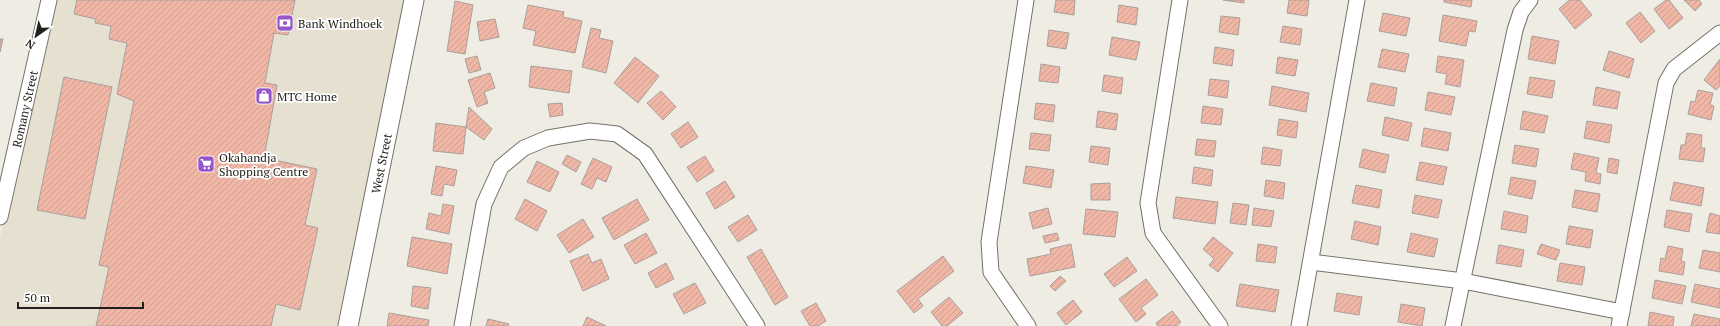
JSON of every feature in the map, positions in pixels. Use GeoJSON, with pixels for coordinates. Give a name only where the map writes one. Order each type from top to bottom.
{"type":"FeatureCollection","features":[{"type":"Feature","properties":{"kind":"street","name":"Romany Street"},"geometry":{"type":"LineString","coordinates":[[0,217],[49,0]]}},
{"type":"Feature","properties":{"kind":"street","name":"West Street"},"geometry":{"type":"LineString","coordinates":[[348,326],[414,0]]}},
{"type":"Feature","properties":{"kind":"street"},"geometry":{"type":"LineString","coordinates":[[1026,0],[989,242],[991,272],[1028,326]]}},
{"type":"Feature","properties":{"kind":"street"},"geometry":{"type":"LineString","coordinates":[[1180,0],[1148,204],[1153,233],[1220,326]]}},
{"type":"Feature","properties":{"kind":"street"},"geometry":{"type":"LineString","coordinates":[[1300,326],[1357,0]]}},
{"type":"Feature","properties":{"kind":"street"},"geometry":{"type":"LineString","coordinates":[[1453,326],[1515,30],[1522,12],[1530,0]]}},
{"type":"Feature","properties":{"kind":"street"},"geometry":{"type":"LineString","coordinates":[[1311,262],[1463,281],[1620,319],[1666,83],[1674,69],[1720,32]]}},
{"type":"Feature","properties":{"kind":"street"},"geometry":{"type":"LineString","coordinates":[[462,326],[484,204],[502,167],[524,148],[548,138],[590,131],[617,134],[645,154],[757,326]]}},
{"type":"Feature","properties":{"kind":"shaded area"},"geometry":{"type":"Polygon","coordinates":[[[50,0],[406,0],[345,326],[0,326],[0,238],[50,0]]]}},
{"type":"Feature","properties":{"kind":"building","name":"Okahandja Shopping Centre"},"geometry":{"type":"Polygon","coordinates":[[[77,0],[295,0],[288,35],[274,33],[265,83],[277,85],[264,158],[317,169],[305,225],[318,228],[300,310],[276,304],[271,326],[96,326],[109,267],[99,265],[134,101],[117,94],[127,43],[109,39],[111,26],[95,23],[96,19],[74,14],[77,0]]]}},
{"type":"Feature","properties":{"kind":"building"},"geometry":{"type":"Polygon","coordinates":[[[1056,0],[1075,0],[1074,15],[1054,12],[1056,0]]]}},
{"type":"Feature","properties":{"kind":"building"},"geometry":{"type":"Polygon","coordinates":[[[1223,0],[1244,0],[1244,3],[1223,0]]]}},
{"type":"Feature","properties":{"kind":"building"},"geometry":{"type":"Polygon","coordinates":[[[1289,0],[1309,0],[1307,16],[1287,13],[1289,0]]]}},
{"type":"Feature","properties":{"kind":"building"},"geometry":{"type":"Polygon","coordinates":[[[1444,0],[1472,0],[1471,7],[1444,2],[1444,0]]]}},
{"type":"Feature","properties":{"kind":"building"},"geometry":{"type":"Polygon","coordinates":[[[1569,0],[1580,0],[1592,15],[1575,29],[1559,9],[1569,0]]]}},
{"type":"Feature","properties":{"kind":"building"},"geometry":{"type":"Polygon","coordinates":[[[1666,0],[1669,0],[1683,18],[1669,29],[1654,9],[1666,0]]]}},
{"type":"Feature","properties":{"kind":"building"},"geometry":{"type":"Polygon","coordinates":[[[1684,0],[1699,0],[1702,4],[1695,11],[1684,0]]]}},
{"type":"Feature","properties":{"kind":"building"},"geometry":{"type":"Polygon","coordinates":[[[455,1],[473,5],[465,54],[447,51],[455,1]]]}},
{"type":"Feature","properties":{"kind":"building"},"geometry":{"type":"Polygon","coordinates":[[[528,5],[564,12],[563,17],[582,21],[575,53],[533,45],[536,31],[523,28],[528,5]]]}},
{"type":"Feature","properties":{"kind":"building"},"geometry":{"type":"Polygon","coordinates":[[[1119,5],[1138,8],[1136,25],[1117,22],[1119,5]]]}},
{"type":"Feature","properties":{"kind":"building"},"geometry":{"type":"Polygon","coordinates":[[[1640,12],[1655,31],[1641,43],[1626,23],[1640,12]]]}},
{"type":"Feature","properties":{"kind":"building"},"geometry":{"type":"Polygon","coordinates":[[[1383,13],[1410,18],[1406,36],[1379,31],[1383,13]]]}},
{"type":"Feature","properties":{"kind":"building"},"geometry":{"type":"Polygon","coordinates":[[[1443,15],[1477,21],[1475,32],[1469,31],[1466,46],[1439,41],[1443,15]]]}},
{"type":"Feature","properties":{"kind":"building"},"geometry":{"type":"Polygon","coordinates":[[[1221,16],[1240,18],[1238,35],[1219,32],[1221,16]]]}},
{"type":"Feature","properties":{"kind":"building"},"geometry":{"type":"Polygon","coordinates":[[[495,19],[499,37],[480,41],[477,22],[495,19]]]}},
{"type":"Feature","properties":{"kind":"building"},"geometry":{"type":"Polygon","coordinates":[[[1283,26],[1302,29],[1300,45],[1280,42],[1283,26]]]}},
{"type":"Feature","properties":{"kind":"building"},"geometry":{"type":"Polygon","coordinates":[[[591,28],[601,30],[599,38],[613,41],[606,73],[582,67],[591,28]]]}},
{"type":"Feature","properties":{"kind":"building"},"geometry":{"type":"Polygon","coordinates":[[[1049,30],[1069,33],[1066,49],[1047,46],[1049,30]]]}},
{"type":"Feature","properties":{"kind":"building"},"geometry":{"type":"Polygon","coordinates":[[[1532,36],[1559,41],[1555,64],[1528,59],[1532,36]]]}},
{"type":"Feature","properties":{"kind":"building"},"geometry":{"type":"Polygon","coordinates":[[[1112,37],[1140,42],[1136,60],[1109,55],[1112,37]]]}},
{"type":"Feature","properties":{"kind":"building"},"geometry":{"type":"Polygon","coordinates":[[[0,39],[3,39],[0,52],[0,39]]]}},
{"type":"Feature","properties":{"kind":"building"},"geometry":{"type":"Polygon","coordinates":[[[1215,47],[1234,50],[1232,66],[1213,63],[1215,47]]]}},
{"type":"Feature","properties":{"kind":"building"},"geometry":{"type":"Polygon","coordinates":[[[1382,49],[1409,54],[1405,72],[1378,67],[1382,49]]]}},
{"type":"Feature","properties":{"kind":"building"},"geometry":{"type":"Polygon","coordinates":[[[1609,51],[1634,59],[1629,78],[1603,70],[1609,51]]]}},
{"type":"Feature","properties":{"kind":"building"},"geometry":{"type":"Polygon","coordinates":[[[477,56],[481,70],[469,73],[465,59],[477,56]]]}},
{"type":"Feature","properties":{"kind":"building"},"geometry":{"type":"Polygon","coordinates":[[[1438,56],[1464,60],[1460,87],[1445,84],[1447,74],[1436,72],[1438,56]]]}},
{"type":"Feature","properties":{"kind":"building"},"geometry":{"type":"Polygon","coordinates":[[[635,57],[659,76],[638,103],[614,83],[635,57]]]}},
{"type":"Feature","properties":{"kind":"building"},"geometry":{"type":"Polygon","coordinates":[[[1278,57],[1298,60],[1295,76],[1276,73],[1278,57]]]}},
{"type":"Feature","properties":{"kind":"building"},"geometry":{"type":"Polygon","coordinates":[[[1720,59],[1720,86],[1716,90],[1704,80],[1720,59]]]}},
{"type":"Feature","properties":{"kind":"building"},"geometry":{"type":"Polygon","coordinates":[[[1041,64],[1060,67],[1058,83],[1039,81],[1041,64]]]}},
{"type":"Feature","properties":{"kind":"building"},"geometry":{"type":"Polygon","coordinates":[[[531,66],[572,71],[569,93],[529,87],[531,66]]]}},
{"type":"Feature","properties":{"kind":"building"},"geometry":{"type":"Polygon","coordinates":[[[490,73],[495,88],[484,92],[488,103],[477,107],[468,80],[490,73]]]}},
{"type":"Feature","properties":{"kind":"building"},"geometry":{"type":"Polygon","coordinates":[[[1104,75],[1123,78],[1121,94],[1102,91],[1104,75]]]}},
{"type":"Feature","properties":{"kind":"building"},"geometry":{"type":"Polygon","coordinates":[[[64,77],[112,87],[85,219],[37,210],[64,77]]]}},
{"type":"Feature","properties":{"kind":"building"},"geometry":{"type":"Polygon","coordinates":[[[1530,77],[1555,81],[1552,98],[1527,94],[1530,77]]]}},
{"type":"Feature","properties":{"kind":"building"},"geometry":{"type":"Polygon","coordinates":[[[1210,79],[1229,81],[1227,98],[1208,95],[1210,79]]]}},
{"type":"Feature","properties":{"kind":"building"},"geometry":{"type":"Polygon","coordinates":[[[1371,83],[1397,88],[1394,106],[1367,101],[1371,83]]]}},
{"type":"Feature","properties":{"kind":"building"},"geometry":{"type":"Polygon","coordinates":[[[1272,86],[1309,93],[1306,112],[1269,105],[1272,86]]]}},
{"type":"Feature","properties":{"kind":"building"},"geometry":{"type":"Polygon","coordinates":[[[1596,87],[1620,92],[1617,109],[1593,105],[1596,87]]]}},
{"type":"Feature","properties":{"kind":"building"},"geometry":{"type":"Polygon","coordinates":[[[1698,90],[1713,93],[1710,105],[1714,106],[1711,120],[1688,114],[1691,101],[1695,102],[1698,90]]]}},
{"type":"Feature","properties":{"kind":"building"},"geometry":{"type":"Polygon","coordinates":[[[661,91],[676,107],[663,120],[647,103],[661,91]]]}},
{"type":"Feature","properties":{"kind":"building"},"geometry":{"type":"Polygon","coordinates":[[[1428,92],[1455,97],[1451,115],[1425,110],[1428,92]]]}},
{"type":"Feature","properties":{"kind":"building"},"geometry":{"type":"Polygon","coordinates":[[[562,103],[563,115],[550,117],[548,104],[562,103]]]}},
{"type":"Feature","properties":{"kind":"building"},"geometry":{"type":"Polygon","coordinates":[[[1036,103],[1055,105],[1053,122],[1034,119],[1036,103]]]}},
{"type":"Feature","properties":{"kind":"building"},"geometry":{"type":"Polygon","coordinates":[[[1203,106],[1223,109],[1221,125],[1201,123],[1203,106]]]}},
{"type":"Feature","properties":{"kind":"building"},"geometry":{"type":"Polygon","coordinates":[[[469,107],[492,129],[484,140],[466,127],[469,107]]]}},
{"type":"Feature","properties":{"kind":"building"},"geometry":{"type":"Polygon","coordinates":[[[1098,111],[1118,114],[1116,130],[1096,127],[1098,111]]]}},
{"type":"Feature","properties":{"kind":"building"},"geometry":{"type":"Polygon","coordinates":[[[1523,111],[1548,116],[1544,133],[1520,129],[1523,111]]]}},
{"type":"Feature","properties":{"kind":"building"},"geometry":{"type":"Polygon","coordinates":[[[1385,117],[1412,123],[1408,141],[1382,135],[1385,117]]]}},
{"type":"Feature","properties":{"kind":"building"},"geometry":{"type":"Polygon","coordinates":[[[1279,119],[1298,122],[1296,138],[1277,135],[1279,119]]]}},
{"type":"Feature","properties":{"kind":"building"},"geometry":{"type":"Polygon","coordinates":[[[1587,121],[1612,125],[1609,143],[1584,138],[1587,121]]]}},
{"type":"Feature","properties":{"kind":"building"},"geometry":{"type":"Polygon","coordinates":[[[688,122],[698,137],[681,148],[671,134],[688,122]]]}},
{"type":"Feature","properties":{"kind":"building"},"geometry":{"type":"Polygon","coordinates":[[[436,123],[466,127],[463,154],[433,151],[436,123]]]}},
{"type":"Feature","properties":{"kind":"building"},"geometry":{"type":"Polygon","coordinates":[[[1424,128],[1451,133],[1448,151],[1421,146],[1424,128]]]}},
{"type":"Feature","properties":{"kind":"building"},"geometry":{"type":"Polygon","coordinates":[[[1031,133],[1051,135],[1049,151],[1029,149],[1031,133]]]}},
{"type":"Feature","properties":{"kind":"building"},"geometry":{"type":"Polygon","coordinates":[[[1687,133],[1702,135],[1701,148],[1705,148],[1703,162],[1679,159],[1681,145],[1685,145],[1687,133]]]}},
{"type":"Feature","properties":{"kind":"building"},"geometry":{"type":"Polygon","coordinates":[[[1197,139],[1216,141],[1214,157],[1195,155],[1197,139]]]}},
{"type":"Feature","properties":{"kind":"building"},"geometry":{"type":"Polygon","coordinates":[[[1515,145],[1539,149],[1536,167],[1512,163],[1515,145]]]}},
{"type":"Feature","properties":{"kind":"building"},"geometry":{"type":"Polygon","coordinates":[[[1091,146],[1110,148],[1108,165],[1089,162],[1091,146]]]}},
{"type":"Feature","properties":{"kind":"building"},"geometry":{"type":"Polygon","coordinates":[[[1263,147],[1282,150],[1280,166],[1261,164],[1263,147]]]}},
{"type":"Feature","properties":{"kind":"building"},"geometry":{"type":"Polygon","coordinates":[[[1363,149],[1389,155],[1385,173],[1359,167],[1363,149]]]}},
{"type":"Feature","properties":{"kind":"building"},"geometry":{"type":"Polygon","coordinates":[[[1574,153],[1599,158],[1596,173],[1601,174],[1600,184],[1585,181],[1586,172],[1571,169],[1574,153]]]}},
{"type":"Feature","properties":{"kind":"building"},"geometry":{"type":"Polygon","coordinates":[[[567,155],[581,162],[576,172],[562,164],[567,155]]]}},
{"type":"Feature","properties":{"kind":"building"},"geometry":{"type":"Polygon","coordinates":[[[705,156],[714,171],[697,182],[687,167],[705,156]]]}},
{"type":"Feature","properties":{"kind":"building"},"geometry":{"type":"Polygon","coordinates":[[[593,158],[612,167],[606,182],[597,178],[592,189],[581,184],[593,158]]]}},
{"type":"Feature","properties":{"kind":"building"},"geometry":{"type":"Polygon","coordinates":[[[1609,158],[1619,160],[1617,174],[1607,172],[1609,158]]]}},
{"type":"Feature","properties":{"kind":"building"},"geometry":{"type":"Polygon","coordinates":[[[537,161],[559,172],[550,192],[527,182],[537,161]]]}},
{"type":"Feature","properties":{"kind":"building"},"geometry":{"type":"Polygon","coordinates":[[[1420,162],[1447,167],[1443,185],[1416,180],[1420,162]]]}},
{"type":"Feature","properties":{"kind":"building"},"geometry":{"type":"Polygon","coordinates":[[[436,166],[457,170],[454,186],[444,184],[442,196],[431,194],[436,166]]]}},
{"type":"Feature","properties":{"kind":"building"},"geometry":{"type":"Polygon","coordinates":[[[1026,166],[1054,170],[1051,188],[1023,183],[1026,166]]]}},
{"type":"Feature","properties":{"kind":"building"},"geometry":{"type":"Polygon","coordinates":[[[1194,167],[1213,170],[1211,186],[1192,183],[1194,167]]]}},
{"type":"Feature","properties":{"kind":"building"},"geometry":{"type":"Polygon","coordinates":[[[1511,177],[1536,181],[1532,199],[1508,194],[1511,177]]]}},
{"type":"Feature","properties":{"kind":"building"},"geometry":{"type":"Polygon","coordinates":[[[1266,180],[1285,183],[1283,199],[1264,196],[1266,180]]]}},
{"type":"Feature","properties":{"kind":"building"},"geometry":{"type":"Polygon","coordinates":[[[725,181],[735,197],[715,209],[706,193],[725,181]]]}},
{"type":"Feature","properties":{"kind":"building"},"geometry":{"type":"Polygon","coordinates":[[[1674,182],[1704,188],[1701,206],[1670,200],[1674,182]]]}},
{"type":"Feature","properties":{"kind":"building"},"geometry":{"type":"Polygon","coordinates":[[[1110,183],[1110,200],[1091,200],[1091,184],[1110,183]]]}},
{"type":"Feature","properties":{"kind":"building"},"geometry":{"type":"Polygon","coordinates":[[[1356,185],[1382,190],[1379,208],[1352,203],[1356,185]]]}},
{"type":"Feature","properties":{"kind":"building"},"geometry":{"type":"Polygon","coordinates":[[[1575,190],[1600,194],[1597,212],[1572,207],[1575,190]]]}},
{"type":"Feature","properties":{"kind":"building"},"geometry":{"type":"Polygon","coordinates":[[[1415,195],[1442,200],[1438,218],[1412,213],[1415,195]]]}},
{"type":"Feature","properties":{"kind":"building"},"geometry":{"type":"Polygon","coordinates":[[[1176,197],[1218,202],[1215,224],[1173,218],[1176,197]]]}},
{"type":"Feature","properties":{"kind":"building"},"geometry":{"type":"Polygon","coordinates":[[[525,199],[547,211],[537,231],[515,219],[525,199]]]}},
{"type":"Feature","properties":{"kind":"building"},"geometry":{"type":"Polygon","coordinates":[[[637,199],[649,220],[614,240],[602,218],[637,199]]]}},
{"type":"Feature","properties":{"kind":"building"},"geometry":{"type":"Polygon","coordinates":[[[1233,203],[1249,205],[1246,225],[1230,223],[1233,203]]]}},
{"type":"Feature","properties":{"kind":"building"},"geometry":{"type":"Polygon","coordinates":[[[443,204],[454,206],[449,234],[426,229],[429,213],[441,216],[443,204]]]}},
{"type":"Feature","properties":{"kind":"building"},"geometry":{"type":"Polygon","coordinates":[[[1048,208],[1052,224],[1033,229],[1029,213],[1048,208]]]}},
{"type":"Feature","properties":{"kind":"building"},"geometry":{"type":"Polygon","coordinates":[[[1254,208],[1274,211],[1271,227],[1252,225],[1254,208]]]}},
{"type":"Feature","properties":{"kind":"building"},"geometry":{"type":"Polygon","coordinates":[[[1086,209],[1118,212],[1115,237],[1083,234],[1086,209]]]}},
{"type":"Feature","properties":{"kind":"building"},"geometry":{"type":"Polygon","coordinates":[[[1667,210],[1692,214],[1689,232],[1664,227],[1667,210]]]}},
{"type":"Feature","properties":{"kind":"building"},"geometry":{"type":"Polygon","coordinates":[[[1504,211],[1528,216],[1526,233],[1501,229],[1504,211]]]}},
{"type":"Feature","properties":{"kind":"building"},"geometry":{"type":"Polygon","coordinates":[[[1710,213],[1720,216],[1720,234],[1706,232],[1710,213]]]}},
{"type":"Feature","properties":{"kind":"building"},"geometry":{"type":"Polygon","coordinates":[[[748,215],[757,230],[738,242],[728,227],[748,215]]]}},
{"type":"Feature","properties":{"kind":"building"},"geometry":{"type":"Polygon","coordinates":[[[583,219],[594,237],[569,253],[557,235],[583,219]]]}},
{"type":"Feature","properties":{"kind":"building"},"geometry":{"type":"Polygon","coordinates":[[[1355,221],[1381,227],[1378,245],[1351,239],[1355,221]]]}},
{"type":"Feature","properties":{"kind":"building"},"geometry":{"type":"Polygon","coordinates":[[[1569,226],[1593,230],[1590,248],[1566,244],[1569,226]]]}},
{"type":"Feature","properties":{"kind":"building"},"geometry":{"type":"Polygon","coordinates":[[[646,233],[657,253],[635,264],[624,245],[646,233]]]}},
{"type":"Feature","properties":{"kind":"building"},"geometry":{"type":"Polygon","coordinates":[[[1057,233],[1059,240],[1045,243],[1043,236],[1057,233]]]}},
{"type":"Feature","properties":{"kind":"building"},"geometry":{"type":"Polygon","coordinates":[[[1411,233],[1438,239],[1434,257],[1407,252],[1411,233]]]}},
{"type":"Feature","properties":{"kind":"building"},"geometry":{"type":"Polygon","coordinates":[[[412,237],[452,244],[447,274],[407,266],[412,237]]]}},
{"type":"Feature","properties":{"kind":"building"},"geometry":{"type":"Polygon","coordinates":[[[1213,237],[1233,253],[1218,272],[1209,265],[1214,259],[1203,249],[1213,237]]]}},
{"type":"Feature","properties":{"kind":"building"},"geometry":{"type":"Polygon","coordinates":[[[1071,244],[1075,267],[1030,276],[1027,259],[1051,254],[1050,249],[1071,244]]]}},
{"type":"Feature","properties":{"kind":"building"},"geometry":{"type":"Polygon","coordinates":[[[1258,244],[1277,247],[1275,263],[1256,261],[1258,244]]]}},
{"type":"Feature","properties":{"kind":"building"},"geometry":{"type":"Polygon","coordinates":[[[1541,244],[1560,250],[1556,260],[1537,254],[1541,244]]]}},
{"type":"Feature","properties":{"kind":"building"},"geometry":{"type":"Polygon","coordinates":[[[1499,245],[1524,250],[1521,267],[1496,263],[1499,245]]]}},
{"type":"Feature","properties":{"kind":"building"},"geometry":{"type":"Polygon","coordinates":[[[1668,246],[1683,249],[1681,261],[1685,262],[1683,275],[1659,271],[1661,258],[1665,259],[1668,246]]]}},
{"type":"Feature","properties":{"kind":"building"},"geometry":{"type":"Polygon","coordinates":[[[761,249],[788,297],[775,305],[747,257],[761,249]]]}},
{"type":"Feature","properties":{"kind":"building"},"geometry":{"type":"Polygon","coordinates":[[[1703,250],[1720,253],[1720,272],[1699,268],[1703,250]]]}},
{"type":"Feature","properties":{"kind":"building"},"geometry":{"type":"Polygon","coordinates":[[[588,254],[592,263],[601,259],[609,279],[583,291],[570,261],[588,254]]]}},
{"type":"Feature","properties":{"kind":"building"},"geometry":{"type":"Polygon","coordinates":[[[943,256],[954,271],[918,299],[923,306],[914,313],[897,291],[943,256]]]}},
{"type":"Feature","properties":{"kind":"building"},"geometry":{"type":"Polygon","coordinates":[[[1127,257],[1137,271],[1114,287],[1104,274],[1127,257]]]}},
{"type":"Feature","properties":{"kind":"building"},"geometry":{"type":"Polygon","coordinates":[[[666,263],[674,279],[656,288],[648,273],[666,263]]]}},
{"type":"Feature","properties":{"kind":"building"},"geometry":{"type":"Polygon","coordinates":[[[1560,263],[1585,267],[1582,285],[1557,281],[1560,263]]]}},
{"type":"Feature","properties":{"kind":"building"},"geometry":{"type":"Polygon","coordinates":[[[1060,276],[1066,281],[1055,291],[1050,286],[1060,276]]]}},
{"type":"Feature","properties":{"kind":"building"},"geometry":{"type":"Polygon","coordinates":[[[1146,279],[1158,295],[1141,308],[1146,314],[1136,322],[1119,299],[1146,279]]]}},
{"type":"Feature","properties":{"kind":"building"},"geometry":{"type":"Polygon","coordinates":[[[1655,280],[1686,286],[1682,304],[1652,298],[1655,280]]]}},
{"type":"Feature","properties":{"kind":"building"},"geometry":{"type":"Polygon","coordinates":[[[695,283],[706,303],[684,314],[673,294],[695,283]]]}},
{"type":"Feature","properties":{"kind":"building"},"geometry":{"type":"Polygon","coordinates":[[[1240,284],[1279,290],[1275,312],[1236,306],[1240,284]]]}},
{"type":"Feature","properties":{"kind":"building"},"geometry":{"type":"Polygon","coordinates":[[[1695,284],[1720,289],[1720,308],[1691,302],[1695,284]]]}},
{"type":"Feature","properties":{"kind":"building"},"geometry":{"type":"Polygon","coordinates":[[[413,286],[431,288],[428,309],[411,306],[413,286]]]}},
{"type":"Feature","properties":{"kind":"building"},"geometry":{"type":"Polygon","coordinates":[[[1337,293],[1362,297],[1359,315],[1334,311],[1337,293]]]}},
{"type":"Feature","properties":{"kind":"building"},"geometry":{"type":"Polygon","coordinates":[[[949,297],[963,313],[947,326],[942,326],[931,312],[949,297]]]}},
{"type":"Feature","properties":{"kind":"building"},"geometry":{"type":"Polygon","coordinates":[[[1073,300],[1082,312],[1066,325],[1057,313],[1073,300]]]}},
{"type":"Feature","properties":{"kind":"building"},"geometry":{"type":"Polygon","coordinates":[[[816,303],[826,321],[818,326],[810,326],[801,311],[816,303]]]}},
{"type":"Feature","properties":{"kind":"building"},"geometry":{"type":"Polygon","coordinates":[[[1401,304],[1425,308],[1422,326],[1398,322],[1401,304]]]}},
{"type":"Feature","properties":{"kind":"building"},"geometry":{"type":"Polygon","coordinates":[[[1172,311],[1181,322],[1177,326],[1158,326],[1156,323],[1172,311]]]}},
{"type":"Feature","properties":{"kind":"building"},"geometry":{"type":"Polygon","coordinates":[[[1650,312],[1674,317],[1673,326],[1648,326],[1650,312]]]}},
{"type":"Feature","properties":{"kind":"building"},"geometry":{"type":"Polygon","coordinates":[[[389,313],[429,320],[428,326],[387,326],[389,313]]]}},
{"type":"Feature","properties":{"kind":"building"},"geometry":{"type":"Polygon","coordinates":[[[1694,314],[1720,319],[1720,326],[1691,326],[1694,314]]]}},
{"type":"Feature","properties":{"kind":"building"},"geometry":{"type":"Polygon","coordinates":[[[587,317],[606,326],[583,326],[587,317]]]}},
{"type":"Feature","properties":{"kind":"building"},"geometry":{"type":"Polygon","coordinates":[[[488,319],[509,324],[508,326],[486,326],[488,319]]]}},
{"type":"Feature","properties":{"kind":"place","name":"Bank Windhoek"},"geometry":{"type":"Point","coordinates":[285,23]}},
{"type":"Feature","properties":{"kind":"place","name":"MTC Home"},"geometry":{"type":"Point","coordinates":[264,96]}},
{"type":"Feature","properties":{"kind":"place","name":"Okahandja Shopping Centre"},"geometry":{"type":"Point","coordinates":[206,164]}}]}
